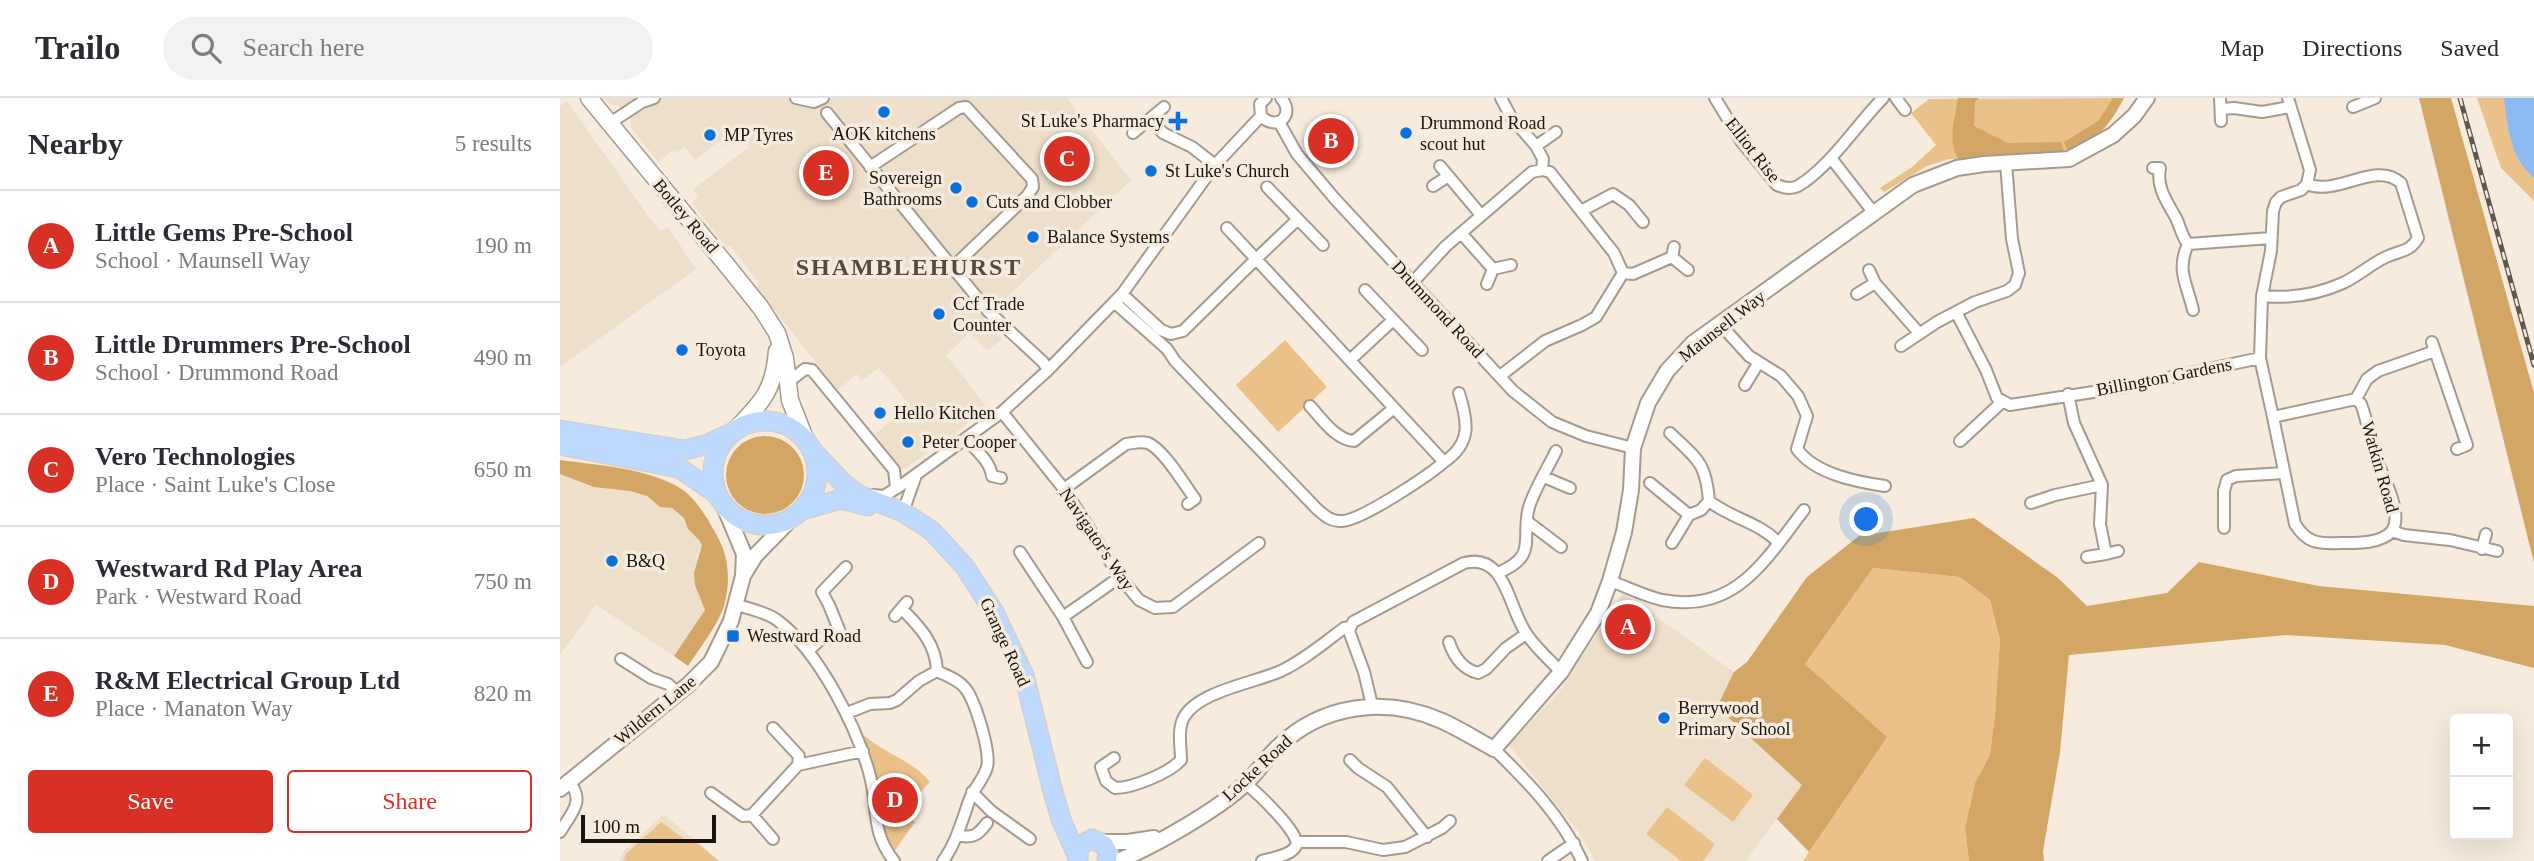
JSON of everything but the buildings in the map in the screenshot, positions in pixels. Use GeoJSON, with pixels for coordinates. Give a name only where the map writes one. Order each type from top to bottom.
{"type":"FeatureCollection","features":[{"type":"Feature","properties":{"kind":"main road","name":"Botley Road"},"geometry":{"type":"LineString","coordinates":[[589,98],[761,308],[778,338],[785,358],[790,400],[809,445]]}},
{"type":"Feature","properties":{"kind":"main road"},"geometry":{"type":"LineString","coordinates":[[721,500],[713,479],[714,462],[719,447],[764,401],[773,380],[778,338]]}},
{"type":"Feature","properties":{"kind":"main road"},"geometry":{"type":"LineString","coordinates":[[560,430],[685,450],[708,444],[749,423],[774,421],[797,432],[809,445],[817,465],[817,481],[812,497],[797,515],[777,525],[762,526],[735,516],[721,500],[679,468],[560,445]]}},
{"type":"Feature","properties":{"kind":"main road","name":"Grange Road"},"geometry":{"type":"LineString","coordinates":[[809,445],[844,484],[859,495],[903,512],[932,531],[965,567],[994,612],[1024,675],[1062,822],[1077,858]]}},
{"type":"Feature","properties":{"kind":"main road","name":"Grange Road"},"geometry":{"type":"LineString","coordinates":[[797,515],[841,499],[878,509],[903,512]]}},
{"type":"Feature","properties":{"kind":"main road","name":"Grange Road"},"geometry":{"type":"LineString","coordinates":[[1057,803],[1096,841]]}},
{"type":"Feature","properties":{"kind":"main road"},"geometry":{"type":"LineString","coordinates":[[1077,858],[1083,843],[1096,841],[1107,849],[1107,861]]}},
{"type":"Feature","properties":{"kind":"street"},"geometry":{"type":"LineString","coordinates":[[610,123],[642,102],[654,98]]}},
{"type":"Feature","properties":{"kind":"street"},"geometry":{"type":"LineString","coordinates":[[796,98],[814,102],[823,98]]}},
{"type":"Feature","properties":{"kind":"street"},"geometry":{"type":"LineString","coordinates":[[1501,98],[1511,117],[1536,146],[1543,159],[1542,170]]}},
{"type":"Feature","properties":{"kind":"street","name":"Elliot Rise"},"geometry":{"type":"LineString","coordinates":[[1715,98],[1741,141],[1777,186],[1786,188],[1797,187],[1830,158],[1884,98]]}},
{"type":"Feature","properties":{"kind":"street"},"geometry":{"type":"LineString","coordinates":[[1896,98],[1905,110]]}},
{"type":"Feature","properties":{"kind":"street","name":"Maunsell Way"},"geometry":{"type":"LineString","coordinates":[[1494,749],[1560,672],[1598,613],[1611,581],[1624,532],[1631,490],[1633,448],[1648,403],[1667,370],[1693,343],[1913,185],[1947,171],[1984,164],[2068,159],[2113,135],[2134,116],[2147,98]]}},
{"type":"Feature","properties":{"kind":"street"},"geometry":{"type":"LineString","coordinates":[[1263,99],[1259,108],[1261,116],[1267,122],[1279,122],[1287,112],[1284,99]]}},
{"type":"Feature","properties":{"kind":"street"},"geometry":{"type":"LineString","coordinates":[[2353,107],[2376,102]]}},
{"type":"Feature","properties":{"kind":"street"},"geometry":{"type":"LineString","coordinates":[[2221,109],[2262,112],[2289,103],[2310,170],[2307,184],[2313,187],[2349,183],[2384,174],[2394,177],[2401,183],[2418,239],[2412,248],[2385,257],[2343,282],[2305,296],[2287,299],[2262,296]]}},
{"type":"Feature","properties":{"kind":"street"},"geometry":{"type":"LineString","coordinates":[[870,167],[959,108],[966,107],[1032,179],[1033,187],[1027,195],[952,268]]}},
{"type":"Feature","properties":{"kind":"street"},"geometry":{"type":"LineString","coordinates":[[1133,133],[1164,107]]}},
{"type":"Feature","properties":{"kind":"street"},"geometry":{"type":"LineString","coordinates":[[827,113],[952,268],[995,318],[1043,362],[1048,370]]}},
{"type":"Feature","properties":{"kind":"street"},"geometry":{"type":"LineString","coordinates":[[859,495],[884,496],[1002,412],[1048,370],[1118,298],[1215,165],[1261,116]]}},
{"type":"Feature","properties":{"kind":"street"},"geometry":{"type":"LineString","coordinates":[[1150,120],[1163,133],[1192,147],[1215,165]]}},
{"type":"Feature","properties":{"kind":"street","name":"Drummond Road"},"geometry":{"type":"LineString","coordinates":[[1279,122],[1297,154],[1335,199],[1513,391],[1552,422],[1586,436],[1633,448]]}},
{"type":"Feature","properties":{"kind":"street"},"geometry":{"type":"LineString","coordinates":[[1536,146],[1556,132]]}},
{"type":"Feature","properties":{"kind":"street"},"geometry":{"type":"LineString","coordinates":[[1830,158],[1874,212]]}},
{"type":"Feature","properties":{"kind":"street"},"geometry":{"type":"LineString","coordinates":[[1901,346],[1956,312],[2007,291],[2015,285],[2019,273],[2012,239],[2006,163]]}},
{"type":"Feature","properties":{"kind":"street"},"geometry":{"type":"LineString","coordinates":[[1440,166],[1480,215]]}},
{"type":"Feature","properties":{"kind":"street"},"geometry":{"type":"LineString","coordinates":[[2160,168],[2160,186],[2178,222],[2179,233],[2188,244]]}},
{"type":"Feature","properties":{"kind":"street"},"geometry":{"type":"LineString","coordinates":[[1413,282],[1446,246],[1480,215],[1532,172],[1542,170],[1550,173],[1581,211],[1614,253],[1623,273]]}},
{"type":"Feature","properties":{"kind":"street"},"geometry":{"type":"LineString","coordinates":[[1433,186],[1447,177]]}},
{"type":"Feature","properties":{"kind":"street","name":"Watkin Road"},"geometry":{"type":"LineString","coordinates":[[2273,417],[2356,399],[2361,404],[2374,452],[2392,494],[2395,520],[2392,531],[2380,539],[2316,543],[2303,536],[2295,524],[2260,358],[2262,296],[2271,251],[2276,202],[2281,197],[2301,190],[2307,184]]}},
{"type":"Feature","properties":{"kind":"street"},"geometry":{"type":"LineString","coordinates":[[1267,187],[1323,245]]}},
{"type":"Feature","properties":{"kind":"street"},"geometry":{"type":"LineString","coordinates":[[1581,211],[1613,189],[1643,222]]}},
{"type":"Feature","properties":{"kind":"street"},"geometry":{"type":"LineString","coordinates":[[1118,298],[1161,330],[1171,334],[1182,331],[1297,220]]}},
{"type":"Feature","properties":{"kind":"street"},"geometry":{"type":"LineString","coordinates":[[1227,228],[1444,462]]}},
{"type":"Feature","properties":{"kind":"street"},"geometry":{"type":"LineString","coordinates":[[1461,233],[1493,269]]}},
{"type":"Feature","properties":{"kind":"street"},"geometry":{"type":"LineString","coordinates":[[2188,244],[2271,238]]}},
{"type":"Feature","properties":{"kind":"street"},"geometry":{"type":"LineString","coordinates":[[2188,244],[2181,271],[2194,295],[2193,310]]}},
{"type":"Feature","properties":{"kind":"street"},"geometry":{"type":"LineString","coordinates":[[1623,273],[1633,274],[1673,252],[1688,270]]}},
{"type":"Feature","properties":{"kind":"street"},"geometry":{"type":"LineString","coordinates":[[1493,269],[1511,265]]}},
{"type":"Feature","properties":{"kind":"street"},"geometry":{"type":"LineString","coordinates":[[1487,284],[1493,269]]}},
{"type":"Feature","properties":{"kind":"street"},"geometry":{"type":"LineString","coordinates":[[1869,270],[1875,283],[1919,333]]}},
{"type":"Feature","properties":{"kind":"street"},"geometry":{"type":"LineString","coordinates":[[1500,376],[1545,341],[1596,317],[1623,273]]}},
{"type":"Feature","properties":{"kind":"street"},"geometry":{"type":"LineString","coordinates":[[1857,294],[1875,283]]}},
{"type":"Feature","properties":{"kind":"street"},"geometry":{"type":"LineString","coordinates":[[1365,290],[1422,350]]}},
{"type":"Feature","properties":{"kind":"street"},"geometry":{"type":"LineString","coordinates":[[1118,298],[1167,349],[1184,371],[1317,509],[1330,519],[1343,522],[1371,509],[1427,477],[1459,449],[1464,440],[1466,423],[1459,392]]}},
{"type":"Feature","properties":{"kind":"street"},"geometry":{"type":"LineString","coordinates":[[1956,312],[1986,370],[1997,398],[2003,401],[1960,441]]}},
{"type":"Feature","properties":{"kind":"street"},"geometry":{"type":"LineString","coordinates":[[1350,360],[1392,321]]}},
{"type":"Feature","properties":{"kind":"street"},"geometry":{"type":"LineString","coordinates":[[1720,324],[1741,348],[1781,376],[1804,405],[1807,416],[1797,449],[1803,458],[1838,476],[1859,483],[1871,479],[1885,486]]}},
{"type":"Feature","properties":{"kind":"street"},"geometry":{"type":"LineString","coordinates":[[2356,399],[2367,379],[2378,371],[2433,346],[2467,445]]}},
{"type":"Feature","properties":{"kind":"street","name":"Billington Gardens"},"geometry":{"type":"LineString","coordinates":[[2003,401],[2010,405],[2124,387],[2260,358]]}},
{"type":"Feature","properties":{"kind":"street"},"geometry":{"type":"LineString","coordinates":[[1745,385],[1759,362]]}},
{"type":"Feature","properties":{"kind":"street"},"geometry":{"type":"LineString","coordinates":[[787,383],[806,369],[812,370],[894,470],[896,488]]}},
{"type":"Feature","properties":{"kind":"street"},"geometry":{"type":"LineString","coordinates":[[2068,394],[2074,423],[2102,485],[2101,524],[2106,554]]}},
{"type":"Feature","properties":{"kind":"street"},"geometry":{"type":"LineString","coordinates":[[1310,406],[1346,441],[1354,441],[1393,409]]}},
{"type":"Feature","properties":{"kind":"street","name":"Navigator's Way"},"geometry":{"type":"LineString","coordinates":[[1002,412],[1064,489],[1120,577],[1139,600],[1155,607],[1173,607],[1259,543]]}},
{"type":"Feature","properties":{"kind":"street"},"geometry":{"type":"LineString","coordinates":[[1670,433],[1712,475],[1709,501],[1701,510],[1689,515],[1672,543]]}},
{"type":"Feature","properties":{"kind":"street"},"geometry":{"type":"LineString","coordinates":[[965,439],[986,460],[993,471],[993,479]]}},
{"type":"Feature","properties":{"kind":"street"},"geometry":{"type":"LineString","coordinates":[[1064,489],[1126,444],[1148,443],[1158,449],[1195,503]]}},
{"type":"Feature","properties":{"kind":"street"},"geometry":{"type":"LineString","coordinates":[[1498,573],[1511,568],[1528,545],[1529,508],[1556,451]]}},
{"type":"Feature","properties":{"kind":"street"},"geometry":{"type":"LineString","coordinates":[[903,512],[918,472]]}},
{"type":"Feature","properties":{"kind":"street"},"geometry":{"type":"LineString","coordinates":[[2236,519],[2224,523],[2224,491],[2227,480],[2236,476],[2284,473]]}},
{"type":"Feature","properties":{"kind":"street"},"geometry":{"type":"LineString","coordinates":[[1544,477],[1570,488]]}},
{"type":"Feature","properties":{"kind":"street"},"geometry":{"type":"LineString","coordinates":[[1650,483],[1689,515]]}},
{"type":"Feature","properties":{"kind":"street"},"geometry":{"type":"LineString","coordinates":[[2031,503],[2102,485]]}},
{"type":"Feature","properties":{"kind":"street","name":"Wildern Lane"},"geometry":{"type":"LineString","coordinates":[[564,784],[678,693],[710,662],[727,633],[737,605],[744,554],[721,500]]}},
{"type":"Feature","properties":{"kind":"street"},"geometry":{"type":"LineString","coordinates":[[1709,501],[1724,513],[1767,531],[1779,543]]}},
{"type":"Feature","properties":{"kind":"street"},"geometry":{"type":"LineString","coordinates":[[1611,581],[1661,600],[1698,601],[1719,597],[1751,575],[1804,510]]}},
{"type":"Feature","properties":{"kind":"street","name":"Wildern Lane"},"geometry":{"type":"LineString","coordinates":[[743,576],[754,556],[797,515]]}},
{"type":"Feature","properties":{"kind":"street"},"geometry":{"type":"LineString","coordinates":[[1528,522],[1561,547]]}},
{"type":"Feature","properties":{"kind":"street"},"geometry":{"type":"LineString","coordinates":[[2392,531],[2497,551]]}},
{"type":"Feature","properties":{"kind":"street"},"geometry":{"type":"LineString","coordinates":[[2482,549],[2486,534]]}},
{"type":"Feature","properties":{"kind":"street"},"geometry":{"type":"LineString","coordinates":[[2087,558],[2118,551]]}},
{"type":"Feature","properties":{"kind":"street"},"geometry":{"type":"LineString","coordinates":[[1020,552],[1031,560],[1081,658]]}},
{"type":"Feature","properties":{"kind":"street"},"geometry":{"type":"LineString","coordinates":[[1247,554],[1254,564]]}},
{"type":"Feature","properties":{"kind":"street"},"geometry":{"type":"LineString","coordinates":[[1114,758],[1097,764],[1107,781],[1119,789],[1173,769],[1181,760],[1180,729],[1184,716],[1196,704],[1226,690],[1283,670],[1353,622],[1464,563],[1477,560],[1490,564],[1498,573],[1526,634],[1560,672]]}},
{"type":"Feature","properties":{"kind":"street"},"geometry":{"type":"LineString","coordinates":[[808,651],[821,639],[840,633],[822,592],[846,567]]}},
{"type":"Feature","properties":{"kind":"street"},"geometry":{"type":"LineString","coordinates":[[1062,617],[1120,577]]}},
{"type":"Feature","properties":{"kind":"street"},"geometry":{"type":"LineString","coordinates":[[737,605],[777,620],[808,651],[847,713],[863,751],[872,783],[880,840],[894,861]]}},
{"type":"Feature","properties":{"kind":"street"},"geometry":{"type":"LineString","coordinates":[[901,609],[922,629],[933,648],[937,671]]}},
{"type":"Feature","properties":{"kind":"street"},"geometry":{"type":"LineString","coordinates":[[1350,626],[1372,705]]}},
{"type":"Feature","properties":{"kind":"street"},"geometry":{"type":"LineString","coordinates":[[1449,650],[1464,666],[1478,673],[1526,634]]}},
{"type":"Feature","properties":{"kind":"street"},"geometry":{"type":"LineString","coordinates":[[627,659],[639,672],[668,684],[678,693]]}},
{"type":"Feature","properties":{"kind":"street"},"geometry":{"type":"LineString","coordinates":[[847,713],[870,704],[890,703],[937,671]]}},
{"type":"Feature","properties":{"kind":"street"},"geometry":{"type":"LineString","coordinates":[[937,671],[960,682],[967,690],[983,735],[987,766],[972,792],[957,835],[943,861]]}},
{"type":"Feature","properties":{"kind":"street","name":"Locke Road"},"geometry":{"type":"LineString","coordinates":[[1118,861],[1196,819],[1246,784],[1279,746],[1305,726],[1333,712],[1372,705],[1406,709],[1441,720],[1494,749],[1541,798],[1574,843],[1582,861]]}},
{"type":"Feature","properties":{"kind":"street"},"geometry":{"type":"LineString","coordinates":[[773,727],[799,757],[798,765]]}},
{"type":"Feature","properties":{"kind":"street"},"geometry":{"type":"LineString","coordinates":[[711,793],[743,816],[752,815],[798,765],[863,751]]}},
{"type":"Feature","properties":{"kind":"street"},"geometry":{"type":"LineString","coordinates":[[1350,760],[1387,787],[1427,837]]}},
{"type":"Feature","properties":{"kind":"street"},"geometry":{"type":"LineString","coordinates":[[1375,778],[1384,769]]}},
{"type":"Feature","properties":{"kind":"street"},"geometry":{"type":"LineString","coordinates":[[560,832],[578,803],[577,790],[564,784]]}},
{"type":"Feature","properties":{"kind":"street"},"geometry":{"type":"LineString","coordinates":[[1246,784],[1269,805],[1297,842],[1296,847],[1286,854],[1262,861]]}},
{"type":"Feature","properties":{"kind":"street"},"geometry":{"type":"LineString","coordinates":[[972,792],[991,811],[1030,839]]}},
{"type":"Feature","properties":{"kind":"street"},"geometry":{"type":"LineString","coordinates":[[752,815],[773,839]]}},
{"type":"Feature","properties":{"kind":"street"},"geometry":{"type":"LineString","coordinates":[[957,835],[969,838],[979,834],[987,823]]}},
{"type":"Feature","properties":{"kind":"street"},"geometry":{"type":"LineString","coordinates":[[1297,842],[1346,842],[1383,850],[1405,847],[1446,828]]}},
{"type":"Feature","properties":{"kind":"street","name":"Locke Road"},"geometry":{"type":"LineString","coordinates":[[1096,841],[1128,842],[1166,836]]}},
{"type":"Feature","properties":{"kind":"street"},"geometry":{"type":"LineString","coordinates":[[1548,861],[1574,843]]}},
{"type":"Feature","properties":{"kind":"street"},"geometry":{"type":"LineString","coordinates":[[1366,861],[1369,849]]}},
{"type":"Feature","properties":{"kind":"shaded area"},"geometry":{"type":"Polygon","coordinates":[[[603,98],[1067,98],[1131,180],[985,318],[1002,339],[987,351],[970,332],[946,355],[988,409],[902,469],[875,434],[910,405],[879,368],[861,381],[857,374],[838,390],[756,287],[759,284],[730,245],[726,247],[692,203],[698,196],[693,189],[749,147],[740,135],[723,146],[719,141],[695,160],[685,147],[677,153],[674,150],[658,162],[631,128],[631,121],[618,105],[612,105],[603,98]]]}},
{"type":"Feature","properties":{"kind":"shaded area"},"geometry":{"type":"Polygon","coordinates":[[[1958,98],[1979,98],[1975,102],[1974,126],[2008,143],[2061,142],[2064,151],[2039,157],[1959,160],[1953,146],[1958,98]]]}},
{"type":"Feature","properties":{"kind":"shaded area"},"geometry":{"type":"Polygon","coordinates":[[[2113,98],[2124,98],[2102,131],[2067,150],[2064,142],[2098,121],[2113,98]]]}},
{"type":"Feature","properties":{"kind":"shaded area"},"geometry":{"type":"Polygon","coordinates":[[[2124,98],[2103,131],[2078,146],[2041,157],[1949,159],[1927,166],[1884,192],[1880,188],[1912,167],[1936,145],[1911,113],[1929,99],[2124,98]]]}},
{"type":"Feature","properties":{"kind":"shaded area"},"geometry":{"type":"Polygon","coordinates":[[[2419,98],[2451,98],[2534,393],[2534,563],[2419,98]]]}},
{"type":"Feature","properties":{"kind":"shaded area"},"geometry":{"type":"Polygon","coordinates":[[[2477,98],[2534,98],[2534,201],[2501,168],[2477,98]]]}},
{"type":"Feature","properties":{"kind":"shaded area"},"geometry":{"type":"Polygon","coordinates":[[[567,101],[651,220],[661,231],[668,227],[696,269],[560,367],[560,106],[567,101]]]}},
{"type":"Feature","properties":{"kind":"shaded area"},"geometry":{"type":"Polygon","coordinates":[[[1285,340],[1327,387],[1278,432],[1236,385],[1285,340]]]}},
{"type":"Feature","properties":{"kind":"shaded area"},"geometry":{"type":"Polygon","coordinates":[[[765,436],[780,439],[793,447],[801,460],[804,475],[801,490],[793,503],[780,511],[765,514],[750,511],[737,503],[729,490],[726,475],[729,460],[737,447],[750,439],[765,436]]]}},
{"type":"Feature","properties":{"kind":"shaded area"},"geometry":{"type":"Polygon","coordinates":[[[560,460],[622,468],[653,476],[680,488],[701,509],[720,542],[728,578],[724,606],[708,637],[688,666],[674,656],[705,610],[695,585],[694,573],[702,545],[699,540],[688,529],[684,518],[672,508],[660,507],[647,496],[594,487],[560,474],[560,460]]]}},
{"type":"Feature","properties":{"kind":"shaded area","name":"B&Q"},"geometry":{"type":"Polygon","coordinates":[[[560,474],[594,487],[647,496],[660,507],[672,508],[684,518],[688,529],[699,540],[702,545],[697,555],[695,585],[705,610],[674,656],[596,605],[560,655],[560,474]]]}},
{"type":"Feature","properties":{"kind":"shaded area"},"geometry":{"type":"Polygon","coordinates":[[[1974,518],[2058,578],[2087,606],[2167,593],[2199,562],[2319,586],[2534,606],[2534,668],[2445,645],[2286,635],[2069,655],[2060,752],[2043,851],[2044,861],[1969,861],[1965,828],[1975,783],[1990,755],[1995,714],[2000,640],[1990,600],[1960,577],[1873,568],[1805,664],[1887,737],[1809,852],[1777,819],[1802,785],[1717,707],[1734,672],[1747,662],[1807,577],[1859,536],[1974,518]]]}},
{"type":"Feature","properties":{"kind":"shaded area"},"geometry":{"type":"Polygon","coordinates":[[[1873,568],[1960,577],[1990,600],[2000,640],[1995,714],[1990,755],[1975,783],[1965,828],[1969,861],[1803,861],[1886,737],[1805,664],[1873,568]]]}},
{"type":"Feature","properties":{"kind":"shaded area","name":"Berrywood Primary School"},"geometry":{"type":"Polygon","coordinates":[[[1623,593],[1734,672],[1830,747],[1746,861],[1595,861],[1580,834],[1509,745],[1560,691],[1623,593]]]}},
{"type":"Feature","properties":{"kind":"shaded area"},"geometry":{"type":"Polygon","coordinates":[[[863,737],[917,769],[930,782],[902,811],[915,822],[893,853],[878,814],[863,737]]]}},
{"type":"Feature","properties":{"kind":"shaded area"},"geometry":{"type":"Polygon","coordinates":[[[1705,758],[1753,795],[1733,822],[1684,785],[1705,758]]]}},
{"type":"Feature","properties":{"kind":"shaded area"},"geometry":{"type":"Polygon","coordinates":[[[1667,807],[1715,844],[1703,861],[1681,861],[1646,834],[1667,807]]]}},
{"type":"Feature","properties":{"kind":"shaded area"},"geometry":{"type":"Polygon","coordinates":[[[664,814],[719,861],[619,861],[624,851],[664,814]]]}},
{"type":"Feature","properties":{"kind":"shaded area"},"geometry":{"type":"Polygon","coordinates":[[[661,822],[687,841],[694,840],[719,861],[623,861],[626,854],[661,822]]]}},
{"type":"Feature","properties":{"kind":"water"},"geometry":{"type":"Polygon","coordinates":[[[2504,98],[2534,98],[2534,178],[2515,152],[2504,98]]]}},
{"type":"Feature","properties":{"kind":"railway"},"geometry":{"type":"LineString","coordinates":[[2460,98],[2534,365]]}},
{"type":"Feature","properties":{"kind":"place","name":"AOK kitchens"},"geometry":{"type":"Point","coordinates":[884,112]}},
{"type":"Feature","properties":{"kind":"place","name":"St Luke's Pharmacy"},"geometry":{"type":"Point","coordinates":[1178,121]}},
{"type":"Feature","properties":{"kind":"place","name":"Drummond Road scout hut"},"geometry":{"type":"Point","coordinates":[1406,133]}},
{"type":"Feature","properties":{"kind":"place","name":"MP Tyres"},"geometry":{"type":"Point","coordinates":[710,135]}},
{"type":"Feature","properties":{"kind":"place","name":"Little Drummers Pre-School"},"geometry":{"type":"Point","coordinates":[1331,141]}},
{"type":"Feature","properties":{"kind":"place","name":"Vero Technologies"},"geometry":{"type":"Point","coordinates":[1067,159]}},
{"type":"Feature","properties":{"kind":"place","name":"St Luke's Church"},"geometry":{"type":"Point","coordinates":[1151,171]}},
{"type":"Feature","properties":{"kind":"place","name":"R&M Electrical Group Ltd"},"geometry":{"type":"Point","coordinates":[826,173]}},
{"type":"Feature","properties":{"kind":"place","name":"Sovereign Bathrooms"},"geometry":{"type":"Point","coordinates":[956,188]}},
{"type":"Feature","properties":{"kind":"place","name":"Cuts and Clobber"},"geometry":{"type":"Point","coordinates":[972,202]}},
{"type":"Feature","properties":{"kind":"place","name":"Balance Systems"},"geometry":{"type":"Point","coordinates":[1033,237]}},
{"type":"Feature","properties":{"kind":"place","name":"Ccf Trade Counter"},"geometry":{"type":"Point","coordinates":[939,314]}},
{"type":"Feature","properties":{"kind":"place","name":"Toyota"},"geometry":{"type":"Point","coordinates":[682,350]}},
{"type":"Feature","properties":{"kind":"place","name":"Hello Kitchen"},"geometry":{"type":"Point","coordinates":[880,413]}},
{"type":"Feature","properties":{"kind":"place","name":"Peter Cooper"},"geometry":{"type":"Point","coordinates":[908,442]}},
{"type":"Feature","properties":{"kind":"place","name":"B&Q"},"geometry":{"type":"Point","coordinates":[612,561]}},
{"type":"Feature","properties":{"kind":"place","name":"Little Gems Pre-School"},"geometry":{"type":"Point","coordinates":[1628,627]}},
{"type":"Feature","properties":{"kind":"place","name":"Westward Road"},"geometry":{"type":"Point","coordinates":[733,636]}},
{"type":"Feature","properties":{"kind":"place","name":"Berrywood Primary School"},"geometry":{"type":"Point","coordinates":[1664,718]}},
{"type":"Feature","properties":{"kind":"place","name":"Westward Rd Play Area"},"geometry":{"type":"Point","coordinates":[895,800]}},
{"type":"Feature","properties":{"kind":"district","name":"SHAMBLEHURST"},"geometry":{"type":"Point","coordinates":[909,267]}}]}
